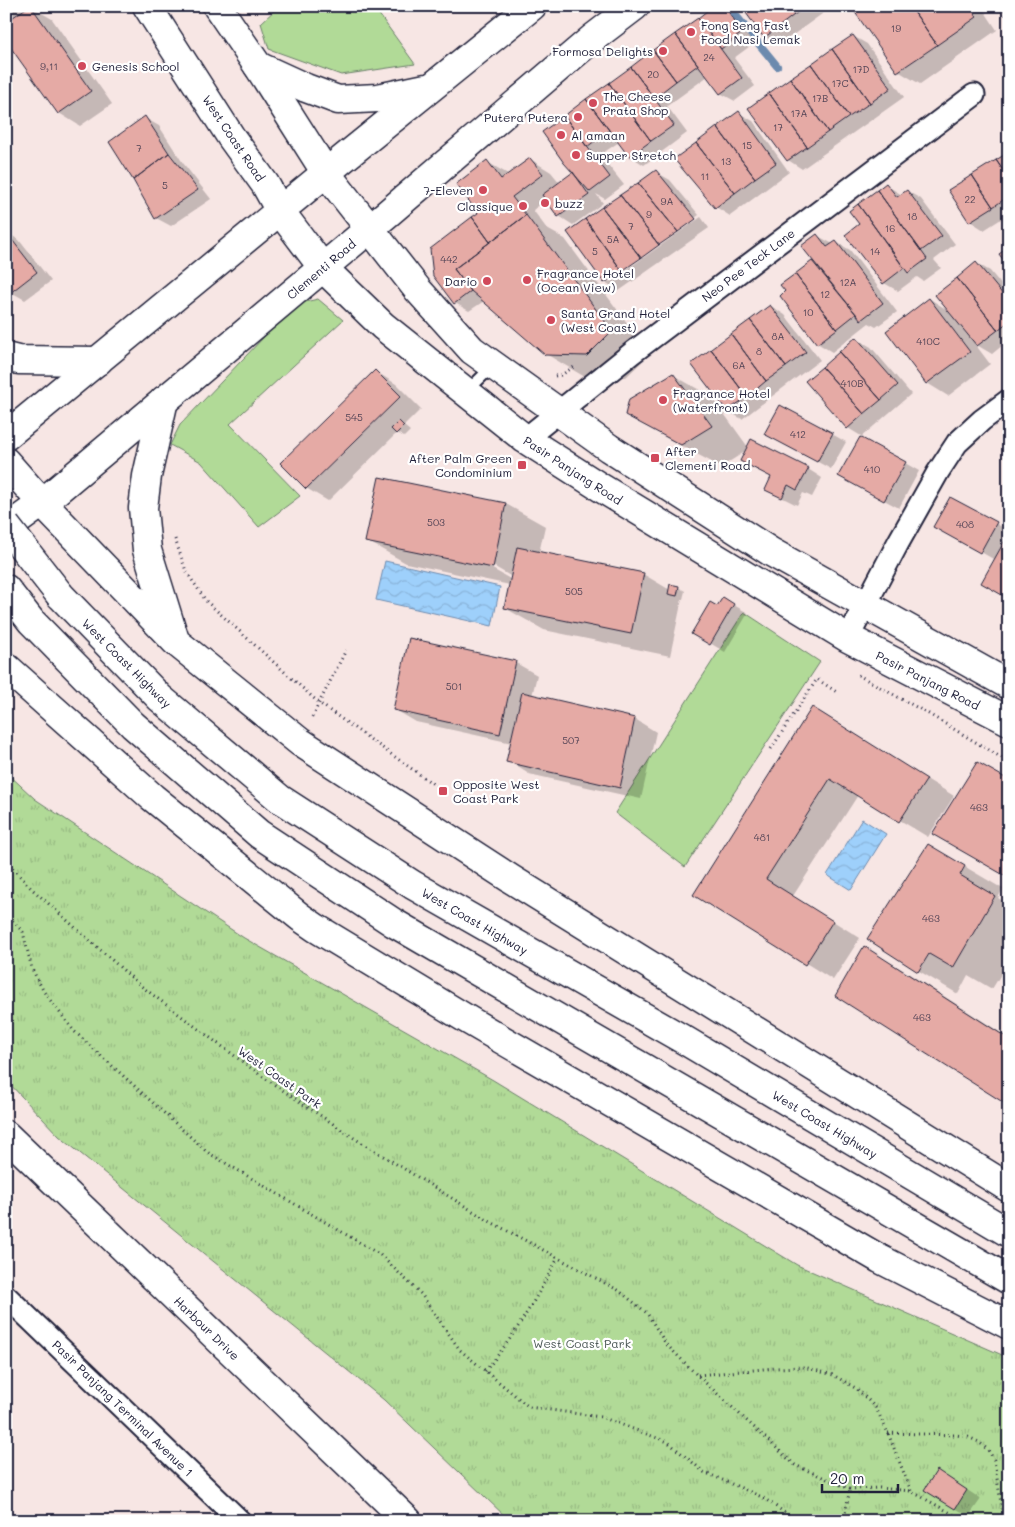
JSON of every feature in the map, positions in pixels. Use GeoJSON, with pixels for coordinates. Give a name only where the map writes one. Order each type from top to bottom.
{"type":"FeatureCollection","features":[{"type":"Feature","properties":{"kind":"main road","name":"West Coast Road"},"geometry":{"type":"LineString","coordinates":[[148,6],[231,137],[265,184],[280,211],[323,268]]}},
{"type":"Feature","properties":{"kind":"main road"},"geometry":{"type":"LineString","coordinates":[[217,6],[258,66],[326,173],[418,290],[472,350],[609,448],[771,552],[1009,685]]}},
{"type":"Feature","properties":{"kind":"main road"},"geometry":{"type":"LineString","coordinates":[[6,436],[532,6]]}},
{"type":"Feature","properties":{"kind":"main road","name":"Clementi Road"},"geometry":{"type":"LineString","coordinates":[[6,527],[42,503],[594,38],[635,6]]}},
{"type":"Feature","properties":{"kind":"main road"},"geometry":{"type":"LineString","coordinates":[[258,66],[338,100],[378,98],[432,87]]}},
{"type":"Feature","properties":{"kind":"main road","name":"Pasir Panjang Road"},"geometry":{"type":"LineString","coordinates":[[323,268],[383,326],[525,439],[700,549],[848,638],[1009,721]]}},
{"type":"Feature","properties":{"kind":"main road"},"geometry":{"type":"LineString","coordinates":[[6,357],[18,360],[98,361]]}},
{"type":"Feature","properties":{"kind":"main road"},"geometry":{"type":"LineString","coordinates":[[164,400],[143,508],[147,550],[176,642]]}},
{"type":"Feature","properties":{"kind":"main road"},"geometry":{"type":"LineString","coordinates":[[6,462],[42,503],[176,642],[308,747],[511,879],[1009,1188]]}},
{"type":"Feature","properties":{"kind":"main road","name":"West Coast Highway"},"geometry":{"type":"LineString","coordinates":[[6,527],[60,595],[160,698],[280,799],[413,885],[686,1041],[1009,1233]]}},
{"type":"Feature","properties":{"kind":"main road"},"geometry":{"type":"LineString","coordinates":[[6,589],[31,621],[133,725],[258,834],[394,923],[1009,1280]]}},
{"type":"Feature","properties":{"kind":"main road"},"geometry":{"type":"LineString","coordinates":[[6,667],[152,797],[316,928],[470,1021],[880,1259],[1009,1325]]}},
{"type":"Feature","properties":{"kind":"main road"},"geometry":{"type":"LineString","coordinates":[[6,678],[32,691]]}},
{"type":"Feature","properties":{"kind":"main road","name":"Harbour Drive"},"geometry":{"type":"LineString","coordinates":[[6,1135],[408,1521]]}},
{"type":"Feature","properties":{"kind":"street","name":"Neo Pee Teck Lane"},"geometry":{"type":"LineString","coordinates":[[525,439],[640,347],[974,95]]}},
{"type":"Feature","properties":{"kind":"street"},"geometry":{"type":"LineString","coordinates":[[848,638],[938,472],[957,443],[982,420],[1009,400]]}},
{"type":"Feature","properties":{"kind":"street","name":"Pasir Panjang Terminal Avenue 1"},"geometry":{"type":"LineString","coordinates":[[6,1296],[240,1521]]}},
{"type":"Feature","properties":{"kind":"lane"},"geometry":{"type":"LineString","coordinates":[[465,392],[493,366]]}},
{"type":"Feature","properties":{"kind":"path"},"geometry":{"type":"LineString","coordinates":[[1000,6],[1009,20]]}},
{"type":"Feature","properties":{"kind":"path"},"geometry":{"type":"LineString","coordinates":[[553,376],[561,375],[577,365]]}},
{"type":"Feature","properties":{"kind":"path"},"geometry":{"type":"LineString","coordinates":[[174,537],[186,571],[206,601],[319,704],[443,791]]}},
{"type":"Feature","properties":{"kind":"path"},"geometry":{"type":"LineString","coordinates":[[319,704],[346,650]]}},
{"type":"Feature","properties":{"kind":"path"},"geometry":{"type":"LineString","coordinates":[[853,669],[859,676],[927,713],[1009,762]]}},
{"type":"Feature","properties":{"kind":"path"},"geometry":{"type":"LineString","coordinates":[[771,749],[817,679],[838,693]]}},
{"type":"Feature","properties":{"kind":"path","name":"West Coast Park"},"geometry":{"type":"LineString","coordinates":[[6,861],[32,889],[141,986],[263,1077],[370,1149],[489,1221],[618,1290],[646,1313],[666,1344],[697,1375],[795,1466],[850,1489],[880,1488],[911,1491],[965,1521]]}},
{"type":"Feature","properties":{"kind":"path"},"geometry":{"type":"LineString","coordinates":[[6,913],[23,932],[32,969],[44,992],[74,1030],[206,1152],[379,1254],[421,1294],[460,1350],[529,1407],[602,1417],[668,1442],[704,1472],[762,1497],[797,1521]]}},
{"type":"Feature","properties":{"kind":"path"},"geometry":{"type":"LineString","coordinates":[[485,1371],[505,1348],[528,1312],[558,1258]]}},
{"type":"Feature","properties":{"kind":"path"},"geometry":{"type":"LineString","coordinates":[[697,1375],[804,1367],[833,1375],[857,1389],[876,1408],[911,1491]]}},
{"type":"Feature","properties":{"kind":"path"},"geometry":{"type":"LineString","coordinates":[[888,1433],[968,1437],[979,1442],[988,1450],[994,1460],[1004,1521]]}},
{"type":"Feature","properties":{"kind":"path"},"geometry":{"type":"LineString","coordinates":[[841,1521],[845,1514],[850,1489]]}},
{"type":"Feature","properties":{"kind":"green space"},"geometry":{"type":"Polygon","coordinates":[[[279,6],[373,6],[415,64],[341,75],[269,49],[261,23],[279,6]]]}},
{"type":"Feature","properties":{"kind":"green space"},"geometry":{"type":"Polygon","coordinates":[[[318,299],[343,320],[230,424],[300,496],[259,527],[201,462],[170,445],[180,425],[285,315],[305,302],[318,299]]]}},
{"type":"Feature","properties":{"kind":"green space"},"geometry":{"type":"Polygon","coordinates":[[[744,612],[820,662],[685,867],[615,813],[744,612]]]}},
{"type":"Feature","properties":{"kind":"green space","name":"West Coast Park"},"geometry":{"type":"Polygon","coordinates":[[[6,772],[35,799],[244,938],[493,1080],[797,1265],[1009,1358],[1009,1521],[510,1521],[384,1400],[59,1136],[6,1080],[6,772]]]}},
{"type":"Feature","properties":{"kind":"water"},"geometry":{"type":"Polygon","coordinates":[[[385,561],[500,587],[492,626],[376,600],[385,561]]]}},
{"type":"Feature","properties":{"kind":"water"},"geometry":{"type":"Polygon","coordinates":[[[862,819],[886,834],[851,890],[827,875],[862,819]]]}},
{"type":"Feature","properties":{"kind":"building"},"geometry":{"type":"Polygon","coordinates":[[[31,6],[91,91],[58,114],[6,41],[6,22],[31,6]]]}},
{"type":"Feature","properties":{"kind":"building"},"geometry":{"type":"Polygon","coordinates":[[[713,6],[724,6],[743,32],[721,49],[698,18],[713,6]]]}},
{"type":"Feature","properties":{"kind":"building"},"geometry":{"type":"Polygon","coordinates":[[[741,6],[788,6],[794,15],[764,38],[741,6]]]}},
{"type":"Feature","properties":{"kind":"building"},"geometry":{"type":"Polygon","coordinates":[[[788,6],[807,6],[794,15],[788,6]]]}},
{"type":"Feature","properties":{"kind":"building"},"geometry":{"type":"Polygon","coordinates":[[[861,6],[910,6],[937,45],[897,72],[854,11],[861,6]]]}},
{"type":"Feature","properties":{"kind":"building"},"geometry":{"type":"Polygon","coordinates":[[[910,6],[969,6],[977,17],[937,45],[910,6]]]}},
{"type":"Feature","properties":{"kind":"building"},"geometry":{"type":"Polygon","coordinates":[[[698,18],[742,78],[720,94],[675,34],[698,18]]]}},
{"type":"Feature","properties":{"kind":"building"},"geometry":{"type":"Polygon","coordinates":[[[675,34],[698,65],[676,81],[653,50],[675,34]]]}},
{"type":"Feature","properties":{"kind":"building"},"geometry":{"type":"Polygon","coordinates":[[[853,35],[891,88],[870,103],[832,49],[853,35]]]}},
{"type":"Feature","properties":{"kind":"building"},"geometry":{"type":"Polygon","coordinates":[[[832,49],[870,103],[849,117],[811,64],[832,49]]]}},
{"type":"Feature","properties":{"kind":"building"},"geometry":{"type":"Polygon","coordinates":[[[653,50],[676,81],[654,98],[631,67],[653,50]]]}},
{"type":"Feature","properties":{"kind":"building"},"geometry":{"type":"Polygon","coordinates":[[[811,64],[849,117],[828,132],[790,78],[811,64]]]}},
{"type":"Feature","properties":{"kind":"building","name":"Supper Stretch"},"geometry":{"type":"Polygon","coordinates":[[[631,67],[674,125],[651,141],[609,83],[631,67]]]}},
{"type":"Feature","properties":{"kind":"building"},"geometry":{"type":"Polygon","coordinates":[[[790,78],[828,132],[807,147],[769,93],[790,78]]]}},
{"type":"Feature","properties":{"kind":"building","name":"Supper Stretch"},"geometry":{"type":"Polygon","coordinates":[[[609,83],[651,141],[629,157],[586,99],[609,83]]]}},
{"type":"Feature","properties":{"kind":"building"},"geometry":{"type":"Polygon","coordinates":[[[769,93],[807,147],[787,161],[748,108],[769,93]]]}},
{"type":"Feature","properties":{"kind":"building","name":"Supper Stretch"},"geometry":{"type":"Polygon","coordinates":[[[586,99],[609,130],[587,147],[564,116],[586,99]]]}},
{"type":"Feature","properties":{"kind":"building"},"geometry":{"type":"Polygon","coordinates":[[[739,111],[776,163],[755,178],[717,127],[739,111]]]}},
{"type":"Feature","properties":{"kind":"building"},"geometry":{"type":"Polygon","coordinates":[[[145,116],[169,153],[133,180],[109,142],[145,116]]]}},
{"type":"Feature","properties":{"kind":"building","name":"Supper Stretch"},"geometry":{"type":"Polygon","coordinates":[[[564,116],[610,177],[590,192],[564,163],[542,132],[564,116]]]}},
{"type":"Feature","properties":{"kind":"building"},"geometry":{"type":"Polygon","coordinates":[[[717,127],[755,178],[735,193],[696,143],[717,127]]]}},
{"type":"Feature","properties":{"kind":"building"},"geometry":{"type":"Polygon","coordinates":[[[696,143],[735,193],[715,208],[674,159],[696,143]]]}},
{"type":"Feature","properties":{"kind":"building"},"geometry":{"type":"Polygon","coordinates":[[[1009,152],[1009,179],[996,160],[1009,152]]]}},
{"type":"Feature","properties":{"kind":"building"},"geometry":{"type":"Polygon","coordinates":[[[169,153],[198,190],[155,219],[133,180],[169,153]]]}},
{"type":"Feature","properties":{"kind":"building"},"geometry":{"type":"Polygon","coordinates":[[[530,158],[543,174],[512,197],[526,215],[490,242],[472,217],[478,213],[456,184],[487,160],[501,179],[530,158]]]}},
{"type":"Feature","properties":{"kind":"building"},"geometry":{"type":"Polygon","coordinates":[[[996,160],[1009,179],[1009,196],[993,207],[972,175],[996,160]]]}},
{"type":"Feature","properties":{"kind":"building"},"geometry":{"type":"Polygon","coordinates":[[[656,170],[696,219],[678,232],[638,183],[656,170]]]}},
{"type":"Feature","properties":{"kind":"building"},"geometry":{"type":"Polygon","coordinates":[[[573,172],[589,195],[558,217],[542,195],[573,172]]]}},
{"type":"Feature","properties":{"kind":"building"},"geometry":{"type":"Polygon","coordinates":[[[972,175],[993,207],[969,222],[948,190],[972,175]]]}},
{"type":"Feature","properties":{"kind":"building"},"geometry":{"type":"Polygon","coordinates":[[[638,183],[678,232],[659,245],[620,195],[638,183]]]}},
{"type":"Feature","properties":{"kind":"building"},"geometry":{"type":"Polygon","coordinates":[[[886,183],[897,197],[907,190],[942,236],[921,251],[877,190],[886,183]]]}},
{"type":"Feature","properties":{"kind":"building"},"geometry":{"type":"Polygon","coordinates":[[[877,190],[927,259],[908,273],[858,204],[877,190]]]}},
{"type":"Feature","properties":{"kind":"building"},"geometry":{"type":"Polygon","coordinates":[[[620,195],[659,245],[641,258],[602,207],[620,195]]]}},
{"type":"Feature","properties":{"kind":"building"},"geometry":{"type":"Polygon","coordinates":[[[858,204],[904,268],[883,284],[845,235],[859,224],[849,211],[858,204]]]}},
{"type":"Feature","properties":{"kind":"building"},"geometry":{"type":"Polygon","coordinates":[[[602,207],[641,258],[622,271],[585,219],[602,207]]]}},
{"type":"Feature","properties":{"kind":"building"},"geometry":{"type":"Polygon","coordinates":[[[526,215],[612,331],[587,356],[545,355],[471,291],[454,269],[526,215]]]}},
{"type":"Feature","properties":{"kind":"building"},"geometry":{"type":"Polygon","coordinates":[[[472,217],[490,242],[454,269],[471,291],[454,304],[433,276],[430,249],[472,217]]]}},
{"type":"Feature","properties":{"kind":"building"},"geometry":{"type":"Polygon","coordinates":[[[585,219],[622,271],[604,283],[567,232],[585,219]]]}},
{"type":"Feature","properties":{"kind":"building"},"geometry":{"type":"Polygon","coordinates":[[[6,232],[37,272],[10,293],[6,288],[6,232]]]}},
{"type":"Feature","properties":{"kind":"building"},"geometry":{"type":"Polygon","coordinates":[[[817,234],[827,247],[836,241],[883,303],[861,320],[801,246],[817,234]]]}},
{"type":"Feature","properties":{"kind":"building"},"geometry":{"type":"Polygon","coordinates":[[[1009,247],[1009,268],[999,254],[1009,247]]]}},
{"type":"Feature","properties":{"kind":"building"},"geometry":{"type":"Polygon","coordinates":[[[812,261],[856,314],[837,329],[795,274],[812,261]]]}},
{"type":"Feature","properties":{"kind":"building"},"geometry":{"type":"Polygon","coordinates":[[[976,262],[1009,302],[1009,321],[998,330],[957,278],[976,262]]]}},
{"type":"Feature","properties":{"kind":"building"},"geometry":{"type":"Polygon","coordinates":[[[795,274],[837,329],[817,344],[780,296],[785,291],[780,285],[795,274]]]}},
{"type":"Feature","properties":{"kind":"building"},"geometry":{"type":"Polygon","coordinates":[[[957,278],[998,330],[977,346],[935,295],[957,278]]]}},
{"type":"Feature","properties":{"kind":"building"},"geometry":{"type":"Polygon","coordinates":[[[929,298],[970,352],[926,384],[886,331],[929,298]]]}},
{"type":"Feature","properties":{"kind":"building"},"geometry":{"type":"Polygon","coordinates":[[[770,305],[806,352],[786,367],[750,320],[770,305]]]}},
{"type":"Feature","properties":{"kind":"building"},"geometry":{"type":"Polygon","coordinates":[[[750,320],[786,367],[766,381],[731,334],[750,320]]]}},
{"type":"Feature","properties":{"kind":"building"},"geometry":{"type":"Polygon","coordinates":[[[731,334],[766,381],[747,397],[711,349],[731,334]]]}},
{"type":"Feature","properties":{"kind":"building"},"geometry":{"type":"Polygon","coordinates":[[[856,337],[898,385],[881,400],[839,352],[856,337]]]}},
{"type":"Feature","properties":{"kind":"building"},"geometry":{"type":"Polygon","coordinates":[[[711,349],[747,397],[727,411],[691,364],[711,349]]]}},
{"type":"Feature","properties":{"kind":"building"},"geometry":{"type":"Polygon","coordinates":[[[839,352],[881,400],[864,414],[822,367],[839,352]]]}},
{"type":"Feature","properties":{"kind":"building"},"geometry":{"type":"Polygon","coordinates":[[[822,367],[864,414],[847,429],[805,381],[822,367]]]}},
{"type":"Feature","properties":{"kind":"building"},"geometry":{"type":"Polygon","coordinates":[[[375,370],[401,396],[306,489],[280,463],[375,370]]]}},
{"type":"Feature","properties":{"kind":"building"},"geometry":{"type":"Polygon","coordinates":[[[673,373],[712,426],[681,445],[625,415],[629,399],[673,373]]]}},
{"type":"Feature","properties":{"kind":"building"},"geometry":{"type":"Polygon","coordinates":[[[780,405],[833,433],[817,462],[764,434],[780,405]]]}},
{"type":"Feature","properties":{"kind":"building"},"geometry":{"type":"Polygon","coordinates":[[[399,421],[404,426],[396,434],[391,429],[399,421]]]}},
{"type":"Feature","properties":{"kind":"building"},"geometry":{"type":"Polygon","coordinates":[[[860,437],[906,462],[884,501],[838,476],[860,437]]]}},
{"type":"Feature","properties":{"kind":"building"},"geometry":{"type":"Polygon","coordinates":[[[751,439],[809,468],[797,490],[788,485],[782,498],[765,490],[771,477],[740,461],[751,439]]]}},
{"type":"Feature","properties":{"kind":"building"},"geometry":{"type":"Polygon","coordinates":[[[379,477],[506,503],[493,568],[365,542],[379,477]]]}},
{"type":"Feature","properties":{"kind":"building"},"geometry":{"type":"Polygon","coordinates":[[[950,497],[997,522],[980,553],[933,527],[950,497]]]}},
{"type":"Feature","properties":{"kind":"building"},"geometry":{"type":"Polygon","coordinates":[[[1009,533],[1009,599],[981,583],[1009,533]]]}},
{"type":"Feature","properties":{"kind":"building"},"geometry":{"type":"Polygon","coordinates":[[[517,547],[644,573],[631,634],[504,608],[517,547]]]}},
{"type":"Feature","properties":{"kind":"building"},"geometry":{"type":"Polygon","coordinates":[[[670,584],[679,586],[677,596],[668,594],[670,584]]]}},
{"type":"Feature","properties":{"kind":"building"},"geometry":{"type":"Polygon","coordinates":[[[723,597],[734,604],[710,645],[691,634],[710,602],[717,606],[723,597]]]}},
{"type":"Feature","properties":{"kind":"building"},"geometry":{"type":"Polygon","coordinates":[[[409,638],[516,661],[500,734],[393,710],[409,638]]]}},
{"type":"Feature","properties":{"kind":"building"},"geometry":{"type":"Polygon","coordinates":[[[522,692],[635,718],[620,788],[506,762],[522,692]]]}},
{"type":"Feature","properties":{"kind":"building"},"geometry":{"type":"Polygon","coordinates":[[[812,707],[927,779],[899,822],[830,779],[766,879],[833,921],[805,965],[693,895],[812,707]]]}},
{"type":"Feature","properties":{"kind":"building"},"geometry":{"type":"Polygon","coordinates":[[[977,762],[1009,780],[1009,878],[932,834],[977,762]]]}},
{"type":"Feature","properties":{"kind":"building"},"geometry":{"type":"Polygon","coordinates":[[[928,844],[965,866],[960,875],[995,896],[953,968],[929,954],[918,972],[867,939],[928,844]]]}},
{"type":"Feature","properties":{"kind":"building"},"geometry":{"type":"Polygon","coordinates":[[[864,946],[1009,1039],[1009,1106],[835,996],[864,946]]]}},
{"type":"Feature","properties":{"kind":"building"},"geometry":{"type":"Polygon","coordinates":[[[937,1470],[967,1490],[955,1509],[924,1490],[937,1470]]]}},
{"type":"Feature","properties":{"kind":"waterway"},"geometry":{"type":"LineString","coordinates":[[728,6],[777,66]]}},
{"type":"Feature","properties":{"kind":"waterway"},"geometry":{"type":"LineString","coordinates":[[1006,6],[1009,10]]}},
{"type":"Feature","properties":{"kind":"place","name":"Fong Seng Fast Food Nasi Lemak"},"geometry":{"type":"Point","coordinates":[691,32]}},
{"type":"Feature","properties":{"kind":"place","name":"Formosa Delights"},"geometry":{"type":"Point","coordinates":[663,51]}},
{"type":"Feature","properties":{"kind":"place","name":"Genesis School"},"geometry":{"type":"Point","coordinates":[82,66]}},
{"type":"Feature","properties":{"kind":"place","name":"The Cheese Prata Shop"},"geometry":{"type":"Point","coordinates":[593,103]}},
{"type":"Feature","properties":{"kind":"place","name":"Putera Putera"},"geometry":{"type":"Point","coordinates":[578,117]}},
{"type":"Feature","properties":{"kind":"place","name":"Al amaan"},"geometry":{"type":"Point","coordinates":[561,135]}},
{"type":"Feature","properties":{"kind":"place","name":"Supper Stretch"},"geometry":{"type":"Point","coordinates":[576,155]}},
{"type":"Feature","properties":{"kind":"place","name":"7-Eleven"},"geometry":{"type":"Point","coordinates":[483,190]}},
{"type":"Feature","properties":{"kind":"place","name":"buzz"},"geometry":{"type":"Point","coordinates":[545,203]}},
{"type":"Feature","properties":{"kind":"place","name":"Classique"},"geometry":{"type":"Point","coordinates":[523,206]}},
{"type":"Feature","properties":{"kind":"place","name":"Fragrance Hotel (Ocean View)"},"geometry":{"type":"Point","coordinates":[527,280]}},
{"type":"Feature","properties":{"kind":"place","name":"Dario"},"geometry":{"type":"Point","coordinates":[487,281]}},
{"type":"Feature","properties":{"kind":"place","name":"Santa Grand Hotel (West Coast)"},"geometry":{"type":"Point","coordinates":[551,320]}},
{"type":"Feature","properties":{"kind":"place","name":"Fragrance Hotel (Waterfront)"},"geometry":{"type":"Point","coordinates":[663,400]}},
{"type":"Feature","properties":{"kind":"place","name":"After Clementi Road"},"geometry":{"type":"Point","coordinates":[655,458]}},
{"type":"Feature","properties":{"kind":"place","name":"After Palm Green Condominium"},"geometry":{"type":"Point","coordinates":[522,465]}},
{"type":"Feature","properties":{"kind":"place","name":"Opposite West Coast Park"},"geometry":{"type":"Point","coordinates":[443,791]}}]}
